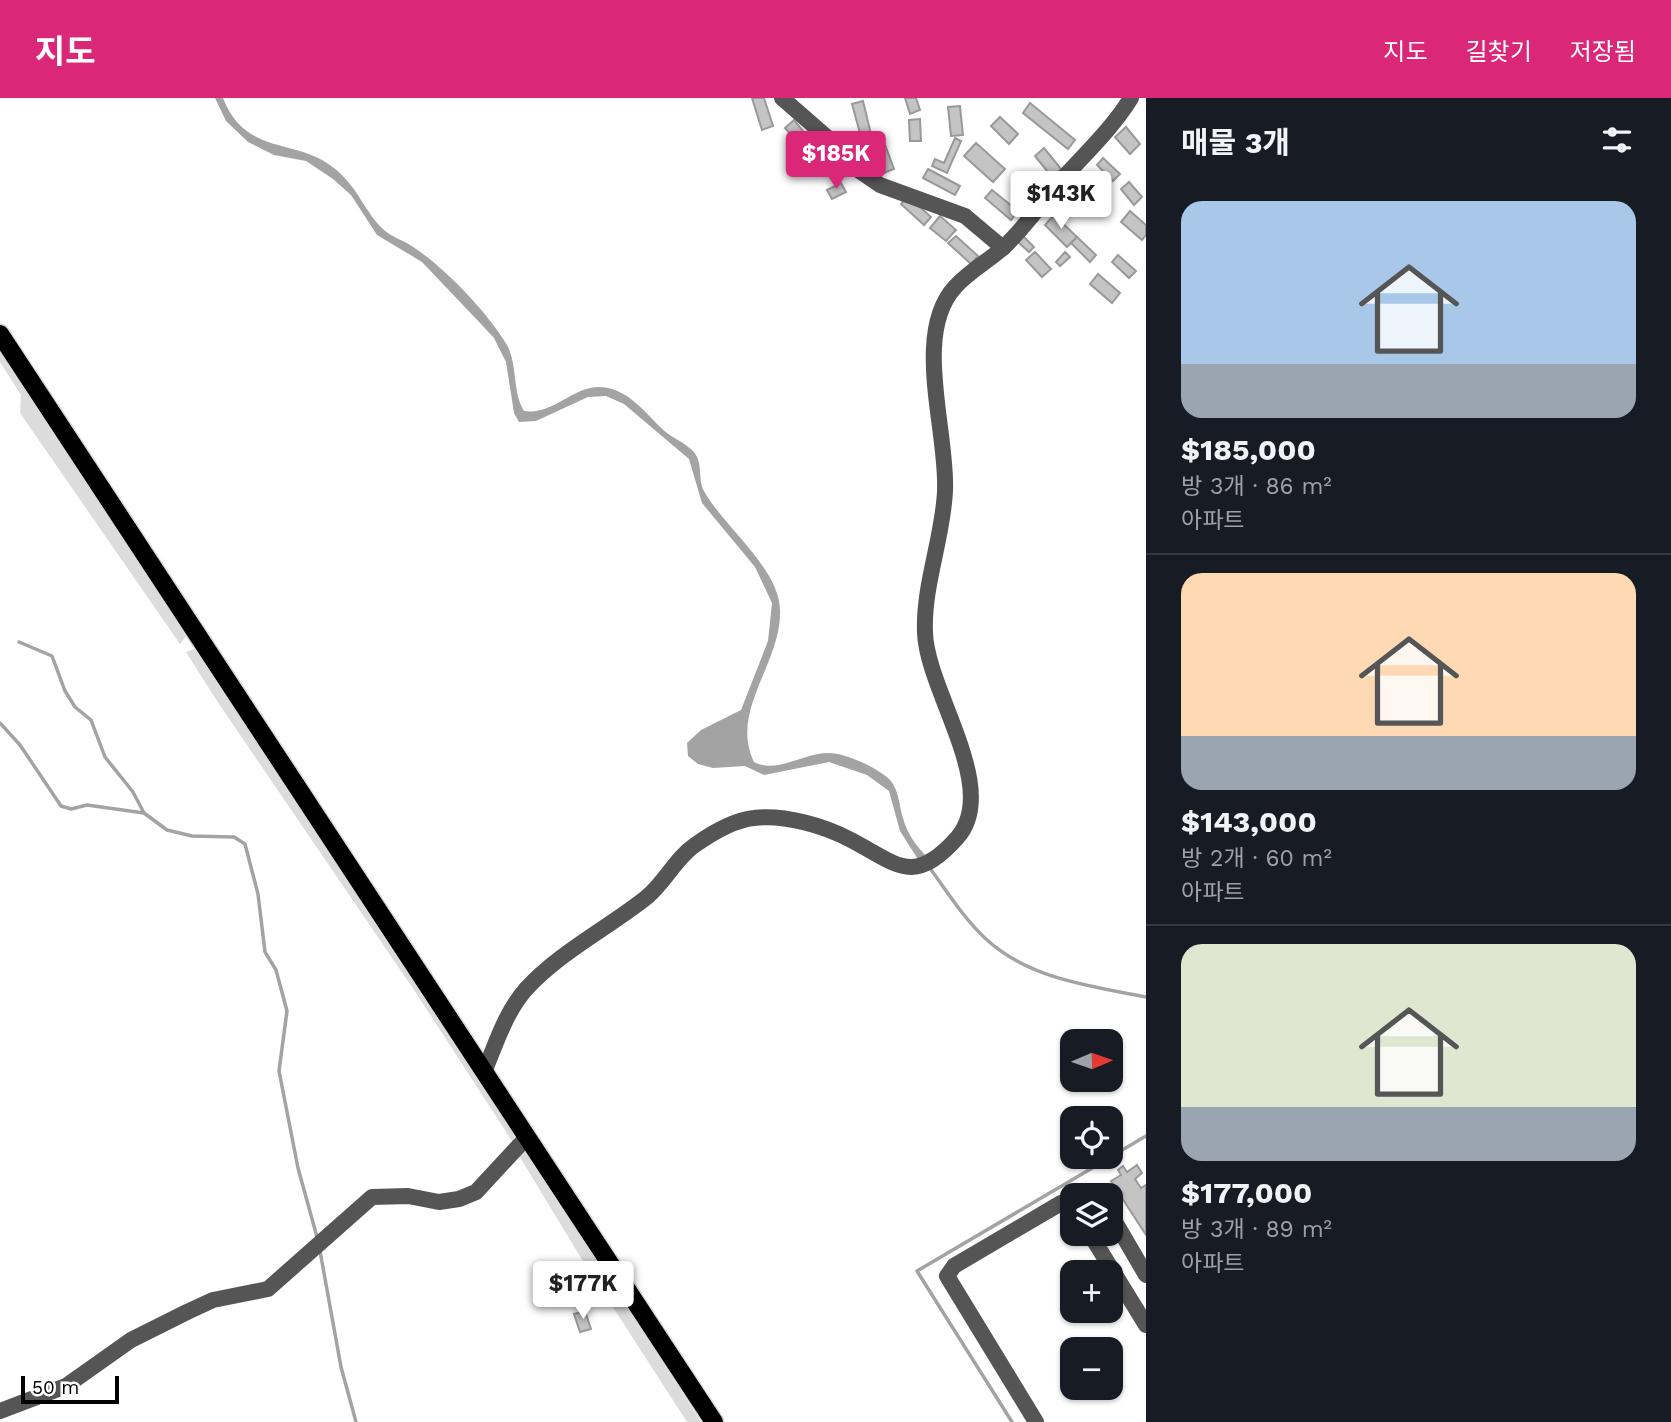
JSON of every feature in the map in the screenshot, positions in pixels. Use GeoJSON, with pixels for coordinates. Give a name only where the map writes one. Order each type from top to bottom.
{"type":"FeatureCollection","features":[{"type":"Feature","properties":{"kind":"main road"},"geometry":{"type":"LineString","coordinates":[[0,334],[714,1422]]}},
{"type":"Feature","properties":{"kind":"street"},"geometry":{"type":"LineString","coordinates":[[782,98],[871,179],[965,216],[1003,248]]}},
{"type":"Feature","properties":{"kind":"street"},"geometry":{"type":"LineString","coordinates":[[484,1072],[510,1010],[527,988],[649,895],[692,847],[716,831],[755,818],[781,819],[827,829],[851,839],[891,865],[910,868],[937,856],[957,838],[968,822],[970,783],[964,757],[935,681],[925,633],[946,488],[934,342],[941,314],[953,288],[1003,248],[1102,137],[1131,98]]}},
{"type":"Feature","properties":{"kind":"street"},"geometry":{"type":"LineString","coordinates":[[0,1411],[66,1386],[131,1340],[213,1300],[268,1289],[372,1197],[408,1196],[439,1202],[459,1199],[476,1192],[527,1137]]}},
{"type":"Feature","properties":{"kind":"street"},"geometry":{"type":"LineString","coordinates":[[1036,1422],[947,1276],[954,1266],[1060,1204]]}},
{"type":"Feature","properties":{"kind":"street"},"geometry":{"type":"LineString","coordinates":[[1112,1246],[1146,1325]]}},
{"type":"Feature","properties":{"kind":"street"},"geometry":{"type":"LineString","coordinates":[[1120,1246],[1146,1275]]}},
{"type":"Feature","properties":{"kind":"shaded area"},"geometry":{"type":"Polygon","coordinates":[[[215,98],[223,98],[233,117],[258,138],[304,152],[334,168],[350,184],[384,230],[428,258],[466,293],[507,345],[524,411],[546,409],[585,389],[608,388],[626,395],[667,433],[693,451],[698,461],[704,491],[761,563],[777,594],[780,610],[778,630],[748,724],[748,743],[754,762],[771,766],[828,753],[860,761],[876,769],[888,778],[894,787],[907,829],[925,855],[919,861],[900,831],[889,791],[867,775],[829,762],[764,775],[745,766],[713,768],[698,764],[688,756],[687,743],[701,730],[741,710],[768,641],[772,603],[755,567],[702,503],[689,459],[624,404],[606,396],[588,397],[536,421],[519,422],[514,413],[506,362],[494,338],[481,324],[422,262],[377,235],[351,195],[333,179],[306,161],[274,155],[248,142],[226,121],[215,98]]]}},
{"type":"Feature","properties":{"kind":"shaded area"},"geometry":{"type":"Polygon","coordinates":[[[0,344],[187,635],[180,644],[20,413],[21,395],[0,362],[0,344]]]}},
{"type":"Feature","properties":{"kind":"shaded area"},"geometry":{"type":"Polygon","coordinates":[[[196,648],[428,995],[514,1131],[514,1144],[416,993],[217,701],[186,652],[196,648]]]}},
{"type":"Feature","properties":{"kind":"shaded area"},"geometry":{"type":"Polygon","coordinates":[[[527,1149],[701,1422],[687,1422],[578,1253],[518,1154],[527,1149]]]}},
{"type":"Feature","properties":{"kind":"building"},"geometry":{"type":"Polygon","coordinates":[[[752,98],[764,98],[773,126],[762,130],[752,98]]]}},
{"type":"Feature","properties":{"kind":"building"},"geometry":{"type":"Polygon","coordinates":[[[905,98],[916,98],[920,110],[910,114],[905,98]]]}},
{"type":"Feature","properties":{"kind":"building"},"geometry":{"type":"Polygon","coordinates":[[[863,101],[871,134],[861,137],[852,104],[863,101]]]}},
{"type":"Feature","properties":{"kind":"building"},"geometry":{"type":"Polygon","coordinates":[[[1030,103],[1075,140],[1068,149],[1023,113],[1030,103]]]}},
{"type":"Feature","properties":{"kind":"building"},"geometry":{"type":"Polygon","coordinates":[[[960,106],[963,135],[951,136],[948,107],[960,106]]]}},
{"type":"Feature","properties":{"kind":"building"},"geometry":{"type":"Polygon","coordinates":[[[1000,117],[1018,134],[1009,144],[991,126],[1000,117]]]}},
{"type":"Feature","properties":{"kind":"building"},"geometry":{"type":"Polygon","coordinates":[[[920,119],[921,141],[910,141],[909,120],[920,119]]]}},
{"type":"Feature","properties":{"kind":"building"},"geometry":{"type":"Polygon","coordinates":[[[794,120],[817,148],[809,155],[785,128],[794,120]]]}},
{"type":"Feature","properties":{"kind":"building"},"geometry":{"type":"Polygon","coordinates":[[[1126,127],[1140,144],[1130,154],[1115,137],[1126,127]]]}},
{"type":"Feature","properties":{"kind":"building"},"geometry":{"type":"Polygon","coordinates":[[[955,138],[961,141],[947,173],[932,166],[935,159],[944,163],[955,138]]]}},
{"type":"Feature","properties":{"kind":"building"},"geometry":{"type":"Polygon","coordinates":[[[884,142],[894,169],[884,173],[873,146],[884,142]]]}},
{"type":"Feature","properties":{"kind":"building"},"geometry":{"type":"Polygon","coordinates":[[[976,143],[1005,169],[993,182],[964,156],[976,143]]]}},
{"type":"Feature","properties":{"kind":"building"},"geometry":{"type":"Polygon","coordinates":[[[1044,148],[1061,169],[1052,177],[1035,156],[1044,148]]]}},
{"type":"Feature","properties":{"kind":"building"},"geometry":{"type":"Polygon","coordinates":[[[1103,158],[1120,174],[1113,181],[1097,165],[1103,158]]]}},
{"type":"Feature","properties":{"kind":"building"},"geometry":{"type":"Polygon","coordinates":[[[928,169],[960,186],[955,195],[923,178],[928,169]]]}},
{"type":"Feature","properties":{"kind":"building"},"geometry":{"type":"Polygon","coordinates":[[[1081,173],[1103,194],[1096,201],[1074,181],[1081,173]]]}},
{"type":"Feature","properties":{"kind":"building"},"geometry":{"type":"Polygon","coordinates":[[[1129,182],[1142,197],[1134,205],[1121,189],[1129,182]]]}},
{"type":"Feature","properties":{"kind":"building"},"geometry":{"type":"Polygon","coordinates":[[[841,183],[846,192],[832,199],[827,190],[841,183]]]}},
{"type":"Feature","properties":{"kind":"building"},"geometry":{"type":"Polygon","coordinates":[[[992,190],[1018,211],[1011,220],[985,198],[992,190]]]}},
{"type":"Feature","properties":{"kind":"building"},"geometry":{"type":"Polygon","coordinates":[[[908,196],[931,217],[924,225],[901,204],[908,196]]]}},
{"type":"Feature","properties":{"kind":"building"},"geometry":{"type":"Polygon","coordinates":[[[1130,211],[1146,225],[1146,235],[1142,240],[1121,222],[1130,211]]]}},
{"type":"Feature","properties":{"kind":"building"},"geometry":{"type":"Polygon","coordinates":[[[1054,215],[1077,237],[1067,247],[1045,225],[1054,215]]]}},
{"type":"Feature","properties":{"kind":"building"},"geometry":{"type":"Polygon","coordinates":[[[940,216],[956,230],[946,241],[930,228],[940,216]]]}},
{"type":"Feature","properties":{"kind":"building"},"geometry":{"type":"Polygon","coordinates":[[[1022,235],[1034,247],[1029,252],[1017,241],[1022,235]]]}},
{"type":"Feature","properties":{"kind":"building"},"geometry":{"type":"Polygon","coordinates":[[[956,236],[978,256],[971,264],[948,243],[956,236]]]}},
{"type":"Feature","properties":{"kind":"building"},"geometry":{"type":"Polygon","coordinates":[[[1077,237],[1096,255],[1090,262],[1071,243],[1077,237]]]}},
{"type":"Feature","properties":{"kind":"building"},"geometry":{"type":"Polygon","coordinates":[[[1035,252],[1051,269],[1042,277],[1026,260],[1035,252]]]}},
{"type":"Feature","properties":{"kind":"building"},"geometry":{"type":"Polygon","coordinates":[[[1065,252],[1070,257],[1060,266],[1056,262],[1065,252]]]}},
{"type":"Feature","properties":{"kind":"building"},"geometry":{"type":"Polygon","coordinates":[[[1118,255],[1136,271],[1129,278],[1112,262],[1118,255]]]}},
{"type":"Feature","properties":{"kind":"building"},"geometry":{"type":"Polygon","coordinates":[[[1098,274],[1120,293],[1112,303],[1090,284],[1098,274]]]}},
{"type":"Feature","properties":{"kind":"building"},"geometry":{"type":"Polygon","coordinates":[[[1137,1165],[1142,1173],[1135,1179],[1141,1188],[1146,1185],[1146,1235],[1123,1200],[1123,1183],[1111,1181],[1121,1175],[1118,1170],[1123,1169],[1123,1166],[1127,1172],[1137,1165]]]}},
{"type":"Feature","properties":{"kind":"building"},"geometry":{"type":"Polygon","coordinates":[[[585,1311],[591,1329],[580,1332],[574,1314],[585,1311]]]}},
{"type":"Feature","properties":{"kind":"waterway"},"geometry":{"type":"LineString","coordinates":[[19,642],[52,656],[65,691],[75,707],[91,720],[105,757],[133,792],[144,813]]}},
{"type":"Feature","properties":{"kind":"waterway"},"geometry":{"type":"LineString","coordinates":[[0,723],[20,745],[61,806],[71,809],[87,805],[144,813],[167,830],[192,836],[234,837],[245,844],[258,894],[265,952],[276,970],[287,1011],[279,1071],[298,1168],[317,1237]]}},
{"type":"Feature","properties":{"kind":"waterway"},"geometry":{"type":"LineString","coordinates":[[929,867],[970,923],[1003,953],[1062,979],[1146,997]]}},
{"type":"Feature","properties":{"kind":"waterway"},"geometry":{"type":"LineString","coordinates":[[1123,1150],[1146,1136]]}},
{"type":"Feature","properties":{"kind":"waterway"},"geometry":{"type":"LineString","coordinates":[[1012,1422],[917,1271],[1091,1169]]}},
{"type":"Feature","properties":{"kind":"waterway"},"geometry":{"type":"LineString","coordinates":[[320,1251],[341,1367],[356,1422]]}}]}
